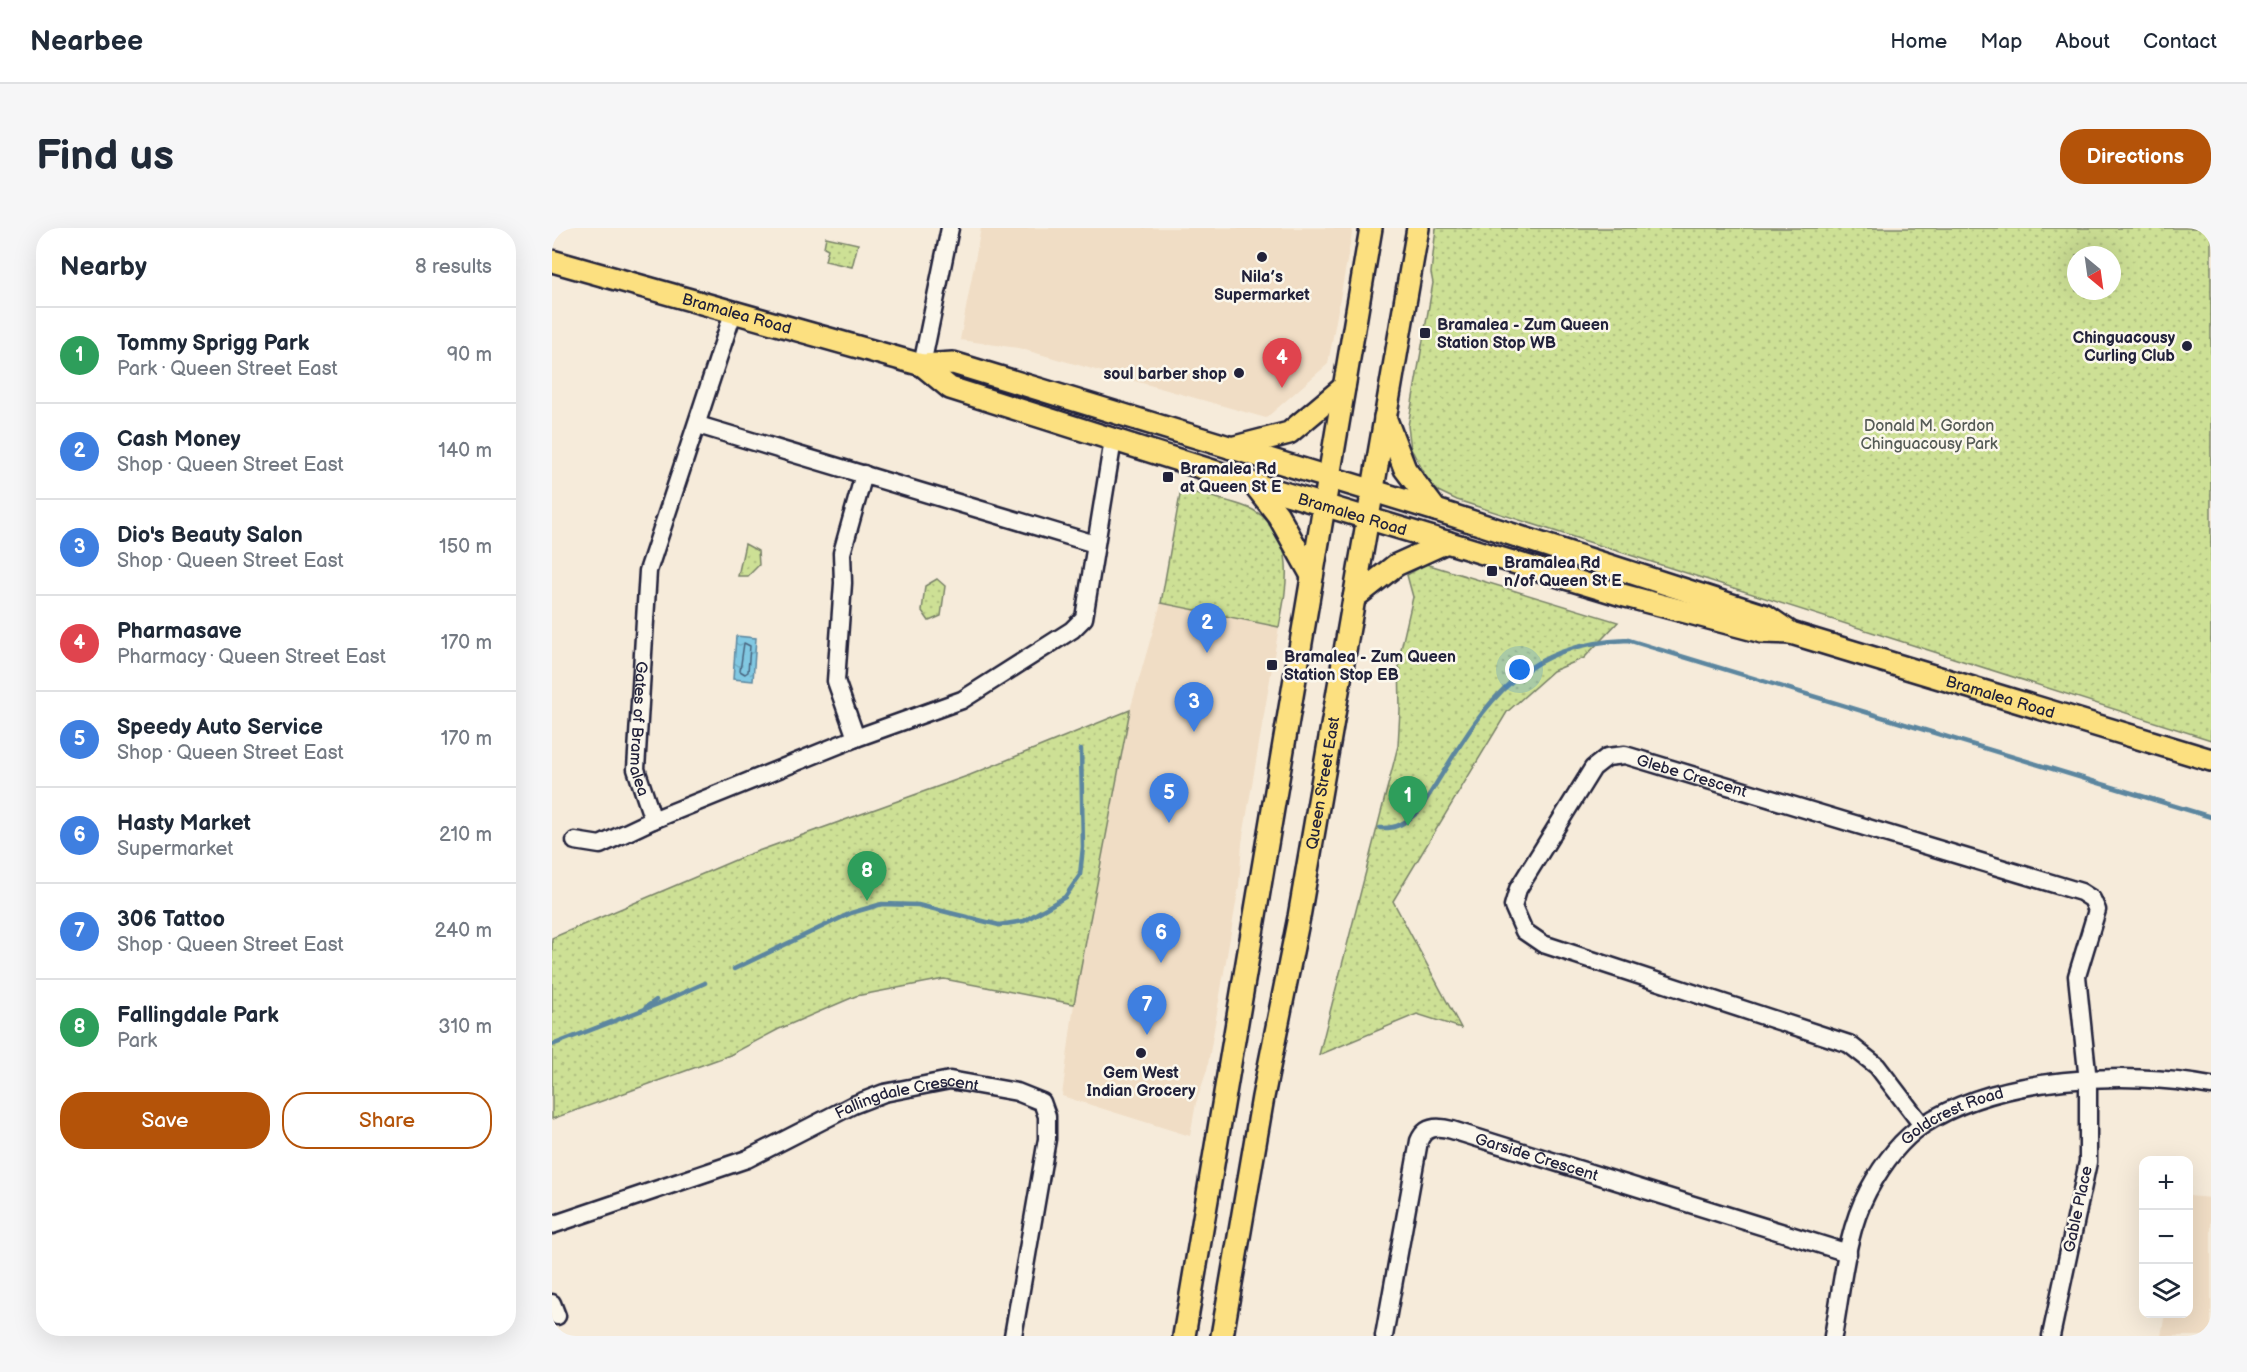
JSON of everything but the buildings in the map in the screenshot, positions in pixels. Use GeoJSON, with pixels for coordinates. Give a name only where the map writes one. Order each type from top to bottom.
{"type":"FeatureCollection","features":[{"type":"Feature","properties":{"kind":"main road"},"geometry":{"type":"LineString","coordinates":[[1185,1336],[1371,228]]}},
{"type":"Feature","properties":{"kind":"main road","name":"Queen Street East"},"geometry":{"type":"LineString","coordinates":[[1222,1336],[1261,1109],[1299,917],[1418,228]]}},
{"type":"Feature","properties":{"kind":"main road","name":"Bramalea Road"},"geometry":{"type":"LineString","coordinates":[[552,261],[922,365],[953,363],[1436,510],[1766,616],[1791,633]]}},
{"type":"Feature","properties":{"kind":"main road","name":"Bramalea Road"},"geometry":{"type":"LineString","coordinates":[[922,365],[950,388],[1254,484],[1622,595],[1762,632],[1791,633],[2211,760]]}},
{"type":"Feature","properties":{"kind":"main road"},"geometry":{"type":"LineString","coordinates":[[1230,448],[1288,434],[1344,387]]}},
{"type":"Feature","properties":{"kind":"main road"},"geometry":{"type":"LineString","coordinates":[[1385,417],[1405,469],[1436,510]]}},
{"type":"Feature","properties":{"kind":"main road"},"geometry":{"type":"LineString","coordinates":[[1254,484],[1278,515],[1312,576]]}},
{"type":"Feature","properties":{"kind":"main road"},"geometry":{"type":"LineString","coordinates":[[1354,598],[1396,565],[1447,542]]}},
{"type":"Feature","properties":{"kind":"street"},"geometry":{"type":"LineString","coordinates":[[922,365],[950,228]]}},
{"type":"Feature","properties":{"kind":"street","name":"Gates of Bramalea"},"geometry":{"type":"LineString","coordinates":[[733,313],[698,425],[648,571],[636,769],[653,820],[856,738],[962,700],[1072,630],[1084,618],[1113,440]]}},
{"type":"Feature","properties":{"kind":"street"},"geometry":{"type":"LineString","coordinates":[[698,425],[1095,544]]}},
{"type":"Feature","properties":{"kind":"street"},"geometry":{"type":"LineString","coordinates":[[856,738],[836,681],[843,583],[842,553],[864,474]]}},
{"type":"Feature","properties":{"kind":"street","name":"Glebe Crescent"},"geometry":{"type":"LineString","coordinates":[[1923,1125],[1877,1066],[1849,1044],[1543,944],[1524,931],[1513,906],[1518,889],[1599,762],[1625,755],[2085,894],[2096,905],[2097,915],[2081,955],[2077,976],[2088,1081]]}},
{"type":"Feature","properties":{"kind":"street"},"geometry":{"type":"LineString","coordinates":[[575,841],[600,844],[653,820]]}},
{"type":"Feature","properties":{"kind":"street","name":"Goldcrest Road"},"geometry":{"type":"LineString","coordinates":[[1833,1336],[1848,1252],[1867,1191],[1889,1158],[1923,1125],[1984,1098],[2030,1088],[2088,1081],[2146,1079],[2211,1086]]}},
{"type":"Feature","properties":{"kind":"street","name":"Fallingdale Crescent"},"geometry":{"type":"LineString","coordinates":[[552,1225],[747,1159],[853,1105],[884,1093],[950,1080],[1017,1092],[1042,1102],[1047,1116],[1047,1139],[1012,1336]]}},
{"type":"Feature","properties":{"kind":"street","name":"Gable Place"},"geometry":{"type":"LineString","coordinates":[[2051,1336],[2088,1162],[2088,1081]]}},
{"type":"Feature","properties":{"kind":"street","name":"Garside Crescent"},"geometry":{"type":"LineString","coordinates":[[1384,1336],[1419,1141],[1424,1132],[1435,1127],[1452,1130],[1848,1252]]}},
{"type":"Feature","properties":{"kind":"shaded area"},"geometry":{"type":"Polygon","coordinates":[[[981,228],[1353,228],[1328,364],[1266,418],[1018,348],[960,340],[981,228]]]}},
{"type":"Feature","properties":{"kind":"shaded area"},"geometry":{"type":"Polygon","coordinates":[[[1161,603],[1279,627],[1242,843],[1239,886],[1207,1070],[1196,1103],[1190,1136],[1062,1096],[1074,1004],[1130,710],[1161,603]]]}},
{"type":"Feature","properties":{"kind":"shaded area"},"geometry":{"type":"Polygon","coordinates":[[[2193,1196],[2211,1198],[2211,1336],[2161,1336],[2164,1318],[2193,1318],[2193,1196]]]}},
{"type":"Feature","properties":{"kind":"green space","name":"Donald M. Gordon Chinguacousy Park"},"geometry":{"type":"Polygon","coordinates":[[[1436,228],[2211,228],[2211,740],[1457,500],[1436,490],[1420,476],[1424,472],[1411,449],[1408,426],[1433,283],[1431,273],[1436,228]]]}},
{"type":"Feature","properties":{"kind":"green space"},"geometry":{"type":"Polygon","coordinates":[[[826,237],[858,244],[852,267],[825,261],[828,249],[824,247],[826,237]]]}},
{"type":"Feature","properties":{"kind":"green space"},"geometry":{"type":"Polygon","coordinates":[[[1181,489],[1253,510],[1267,520],[1277,533],[1286,562],[1285,595],[1279,627],[1161,603],[1181,489]]]}},
{"type":"Feature","properties":{"kind":"green space"},"geometry":{"type":"Polygon","coordinates":[[[745,544],[758,551],[759,565],[748,576],[738,576],[745,544]]]}},
{"type":"Feature","properties":{"kind":"green space"},"geometry":{"type":"Polygon","coordinates":[[[1426,564],[1618,622],[1584,658],[1553,671],[1507,712],[1393,901],[1461,1028],[1417,1014],[1319,1055],[1398,746],[1399,658],[1413,597],[1407,575],[1426,564]]]}},
{"type":"Feature","properties":{"kind":"green space"},"geometry":{"type":"Polygon","coordinates":[[[937,579],[945,586],[941,616],[929,621],[922,611],[925,586],[937,579]]]}},
{"type":"Feature","properties":{"kind":"green space"},"geometry":{"type":"Polygon","coordinates":[[[1130,710],[1074,1004],[944,979],[856,996],[779,1029],[730,1055],[552,1119],[552,938],[747,855],[970,775],[1130,710]]]}},
{"type":"Feature","properties":{"kind":"water"},"geometry":{"type":"Polygon","coordinates":[[[736,636],[756,638],[753,681],[733,679],[736,636]]]}},
{"type":"Feature","properties":{"kind":"waterway"},"geometry":{"type":"LineString","coordinates":[[1380,828],[1401,824],[1419,811],[1478,718],[1500,693],[1524,672],[1552,656],[1586,645],[1628,640],[2211,817]]}},
{"type":"Feature","properties":{"kind":"waterway"},"geometry":{"type":"LineString","coordinates":[[734,969],[851,913],[882,904],[918,905],[999,925],[1024,921],[1065,897],[1080,875],[1083,847],[1081,749]]}},
{"type":"Feature","properties":{"kind":"waterway"},"geometry":{"type":"LineString","coordinates":[[552,1045],[658,1004],[705,983]]}},
{"type":"Feature","properties":{"kind":"waterway"},"geometry":{"type":"LineString","coordinates":[[646,1007],[656,1000]]}},
{"type":"Feature","properties":{"kind":"place","name":"Nila’s Supermarket"},"geometry":{"type":"Point","coordinates":[1262,257]}},
{"type":"Feature","properties":{"kind":"place","name":"Bramalea - Zum Queen Station Stop WB"},"geometry":{"type":"Point","coordinates":[1425,333]}},
{"type":"Feature","properties":{"kind":"place","name":"Chinguacousy Curling Club"},"geometry":{"type":"Point","coordinates":[2187,346]}},
{"type":"Feature","properties":{"kind":"place","name":"soul barber shop"},"geometry":{"type":"Point","coordinates":[1239,373]}},
{"type":"Feature","properties":{"kind":"place","name":"Pharmasave"},"geometry":{"type":"Point","coordinates":[1282,388]}},
{"type":"Feature","properties":{"kind":"place","name":"Bramalea Rd at Queen St E"},"geometry":{"type":"Point","coordinates":[1168,477]}},
{"type":"Feature","properties":{"kind":"place","name":"Bramalea Rd n/of Queen St E"},"geometry":{"type":"Point","coordinates":[1492,571]}},
{"type":"Feature","properties":{"kind":"place","name":"Cash Money"},"geometry":{"type":"Point","coordinates":[1207,653]}},
{"type":"Feature","properties":{"kind":"place","name":"Bramalea - Zum Queen Station Stop EB"},"geometry":{"type":"Point","coordinates":[1272,665]}},
{"type":"Feature","properties":{"kind":"place","name":"Dio's Beauty Salon"},"geometry":{"type":"Point","coordinates":[1194,732]}},
{"type":"Feature","properties":{"kind":"place","name":"Speedy Auto Service"},"geometry":{"type":"Point","coordinates":[1169,823]}},
{"type":"Feature","properties":{"kind":"place","name":"Tommy Sprigg Park"},"geometry":{"type":"Point","coordinates":[1408,826]}},
{"type":"Feature","properties":{"kind":"place","name":"Fallingdale Park"},"geometry":{"type":"Point","coordinates":[867,901]}},
{"type":"Feature","properties":{"kind":"place","name":"Hasty Market"},"geometry":{"type":"Point","coordinates":[1161,963]}},
{"type":"Feature","properties":{"kind":"place","name":"306 Tattoo"},"geometry":{"type":"Point","coordinates":[1147,1035]}},
{"type":"Feature","properties":{"kind":"place","name":"Gem West Indian Grocery"},"geometry":{"type":"Point","coordinates":[1141,1053]}}]}
